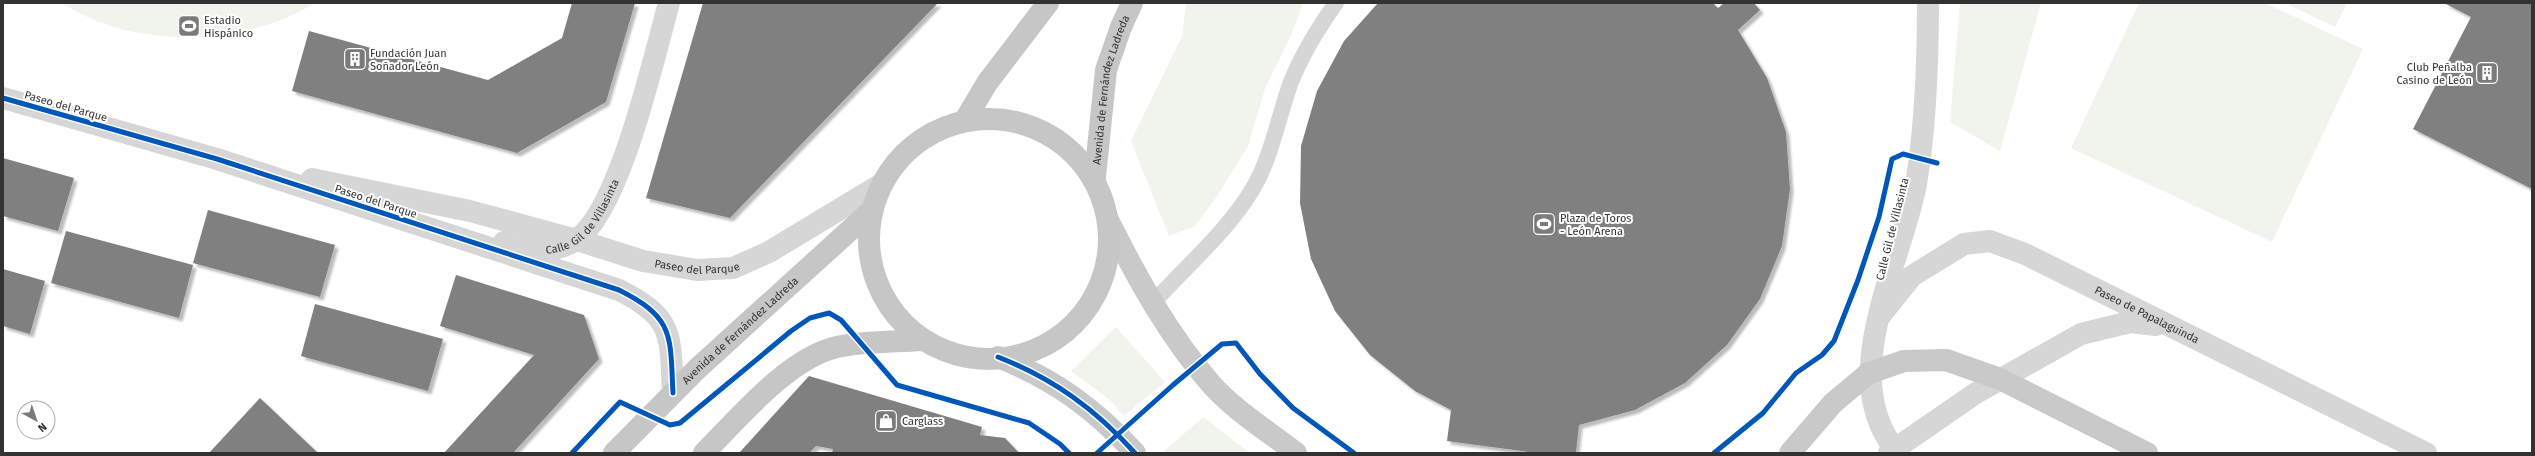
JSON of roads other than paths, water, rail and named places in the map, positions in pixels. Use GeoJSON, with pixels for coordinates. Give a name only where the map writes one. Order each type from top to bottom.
{"type":"FeatureCollection","features":[{"type":"Feature","properties":{"kind":"highway"},"geometry":{"type":"LineString","coordinates":[[965,120],[987,83],[1048,3]]}},
{"type":"Feature","properties":{"kind":"highway","name":"Avenida de Fernández Ladreda"},"geometry":{"type":"LineString","coordinates":[[1095,177],[1106,70],[1121,27],[1132,3]]}},
{"type":"Feature","properties":{"kind":"highway"},"geometry":{"type":"LineString","coordinates":[[1000,119],[1035,128],[1068,148],[1095,177],[1105,199],[1108,220],[1108,261],[1103,280],[1082,315],[1069,330],[1040,349],[998,358],[956,356],[936,350],[922,340],[892,309],[876,281],[868,248],[870,212],[880,185],[901,157],[929,132],[965,120],[1000,119]]}},
{"type":"Feature","properties":{"kind":"highway","name":"Avenida de Fernández Ladreda"},"geometry":{"type":"LineString","coordinates":[[614,453],[673,393],[870,212]]}},
{"type":"Feature","properties":{"kind":"highway"},"geometry":{"type":"LineString","coordinates":[[704,453],[776,383],[804,362],[835,348],[922,340]]}},
{"type":"Feature","properties":{"kind":"main road"},"geometry":{"type":"LineString","coordinates":[[1108,220],[1153,304],[1212,385],[1296,453]]}},
{"type":"Feature","properties":{"kind":"main road"},"geometry":{"type":"LineString","coordinates":[[998,358],[1032,371],[1072,394],[1118,434],[1135,453]]}},
{"type":"Feature","properties":{"kind":"main road"},"geometry":{"type":"LineString","coordinates":[[1790,453],[1833,403],[1870,373],[1904,361],[1946,360],[2000,379],[2147,453]]}},
{"type":"Feature","properties":{"kind":"street","name":"Calle Gil de Villasinta"},"geometry":{"type":"LineString","coordinates":[[344,202],[376,204],[530,250],[558,249],[577,240],[596,217],[614,183],[632,134],[669,3]]}},
{"type":"Feature","properties":{"kind":"street","name":"Calle Gil de Villasinta"},"geometry":{"type":"LineString","coordinates":[[1894,452],[1877,415],[1870,373],[1880,316],[1916,184],[1928,80],[1928,3]]}},
{"type":"Feature","properties":{"kind":"street","name":"Paseo del Parque"},"geometry":{"type":"LineString","coordinates":[[3,98],[217,159],[344,202],[607,286],[643,302],[662,321],[670,346],[673,393]]}},
{"type":"Feature","properties":{"kind":"street","name":"Paseo del Parque"},"geometry":{"type":"LineString","coordinates":[[217,159],[470,211],[577,240],[643,261],[697,270],[733,268],[769,252],[880,185]]}},
{"type":"Feature","properties":{"kind":"street","name":"Paseo de Papalaguinda"},"geometry":{"type":"LineString","coordinates":[[1880,316],[1912,276],[1964,244],[1990,241],[2025,254],[2426,453]]}},
{"type":"Feature","properties":{"kind":"street"},"geometry":{"type":"LineString","coordinates":[[1894,452],[1976,393],[2081,334],[2130,322],[2169,326]]}},
{"type":"Feature","properties":{"kind":"lane"},"geometry":{"type":"LineString","coordinates":[[1153,304],[1222,232],[1253,189],[1273,141],[1292,81],[1320,26],[1336,3]]}},
{"type":"Feature","properties":{"kind":"place","name":"Estadio Hispánico"},"geometry":{"type":"Point","coordinates":[189,26]}},
{"type":"Feature","properties":{"kind":"place","name":"Fundación Juan Soñador León"},"geometry":{"type":"Point","coordinates":[355,59]}},
{"type":"Feature","properties":{"kind":"place","name":"Club Peñalba Casino de León"},"geometry":{"type":"Point","coordinates":[2487,73]}},
{"type":"Feature","properties":{"kind":"place","name":"Plaza de Toros - León Arena"},"geometry":{"type":"Point","coordinates":[1544,224]}},
{"type":"Feature","properties":{"kind":"place","name":"Carglass"},"geometry":{"type":"Point","coordinates":[886,421]}}]}
